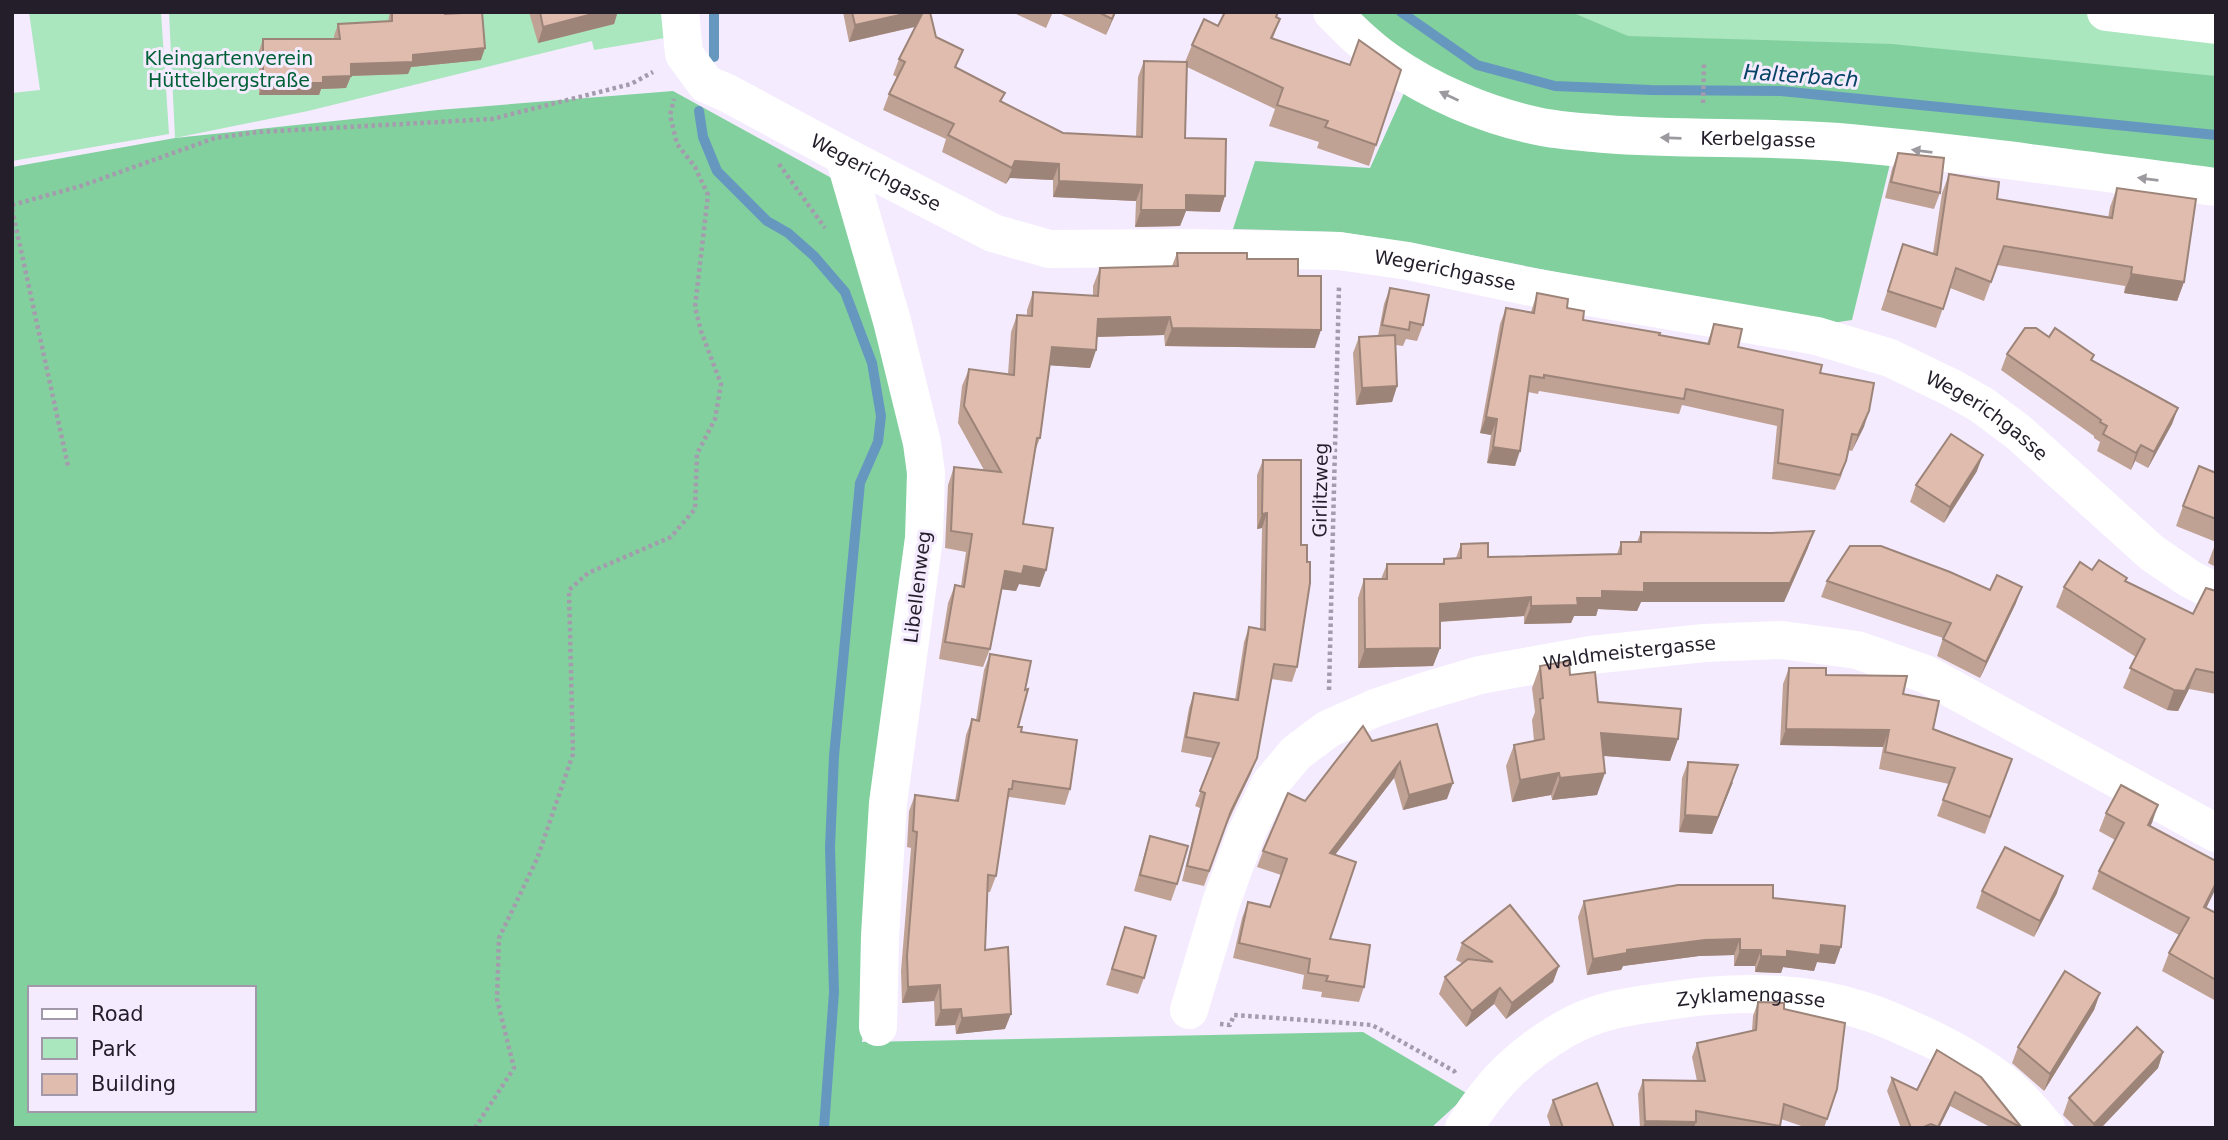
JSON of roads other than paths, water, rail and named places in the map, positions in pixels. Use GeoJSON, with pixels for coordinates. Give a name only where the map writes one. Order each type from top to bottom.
{"type":"FeatureCollection","features":[{"type":"Feature","properties":{"kind":"street","name":"Wegerichgasse"},"geometry":{"type":"LineString","coordinates":[[680,12],[684,54],[706,84],[993,233],[1049,249],[1339,251],[1408,261],[1526,286],[1817,336],[1890,358],[1982,405],[2018,432],[2152,552],[2190,579],[2216,592]]}},
{"type":"Feature","properties":{"kind":"street","name":"Kerbelgasse"},"geometry":{"type":"LineString","coordinates":[[1332,12],[1388,62],[1412,77],[1489,113],[1537,126],[1661,137],[1789,139],[1875,146],[2216,187]]}},
{"type":"Feature","properties":{"kind":"street"},"geometry":{"type":"LineString","coordinates":[[2106,12],[2216,25]]}},
{"type":"Feature","properties":{"kind":"street","name":"Libellenweg"},"geometry":{"type":"LineString","coordinates":[[844,156],[892,321],[922,443],[926,473],[924,538],[888,803],[878,1027]]}},
{"type":"Feature","properties":{"kind":"street","name":"Waldmeistergasse"},"geometry":{"type":"LineString","coordinates":[[1201,1017],[1225,891],[1246,834],[1270,784],[1296,753],[1328,729],[1375,708],[1479,675],[1591,655],[1704,643],[1782,640],[1857,650],[1925,674],[2216,833]]}},
{"type":"Feature","properties":{"kind":"street","name":"Zyklamengasse"},"geometry":{"type":"LineString","coordinates":[[1464,1128],[1485,1094],[1523,1056],[1567,1028],[1614,1008],[1708,995],[1761,994],[1811,999],[1861,1009],[1951,1049],[1995,1075],[2027,1103],[2046,1128]]}},
{"type":"Feature","properties":{"kind":"waterway"},"geometry":{"type":"LineString","coordinates":[[714,12],[714,57]]}},
{"type":"Feature","properties":{"kind":"waterway","name":"Halterbach"},"geometry":{"type":"LineString","coordinates":[[1401,12],[1477,65],[1555,86],[1781,91],[2216,135]]}},
{"type":"Feature","properties":{"kind":"waterway"},"geometry":{"type":"LineString","coordinates":[[699,111],[703,137],[717,171],[767,221],[788,233],[814,256],[845,292],[872,363],[881,416],[878,442],[860,483],[834,756],[830,847],[834,992],[824,1128]]}},
{"type":"Feature","properties":{"kind":"park label","name":"Kleingartenverein Hüttelbergstraße"},"geometry":{"type":"Point","coordinates":[229,69]}}]}
